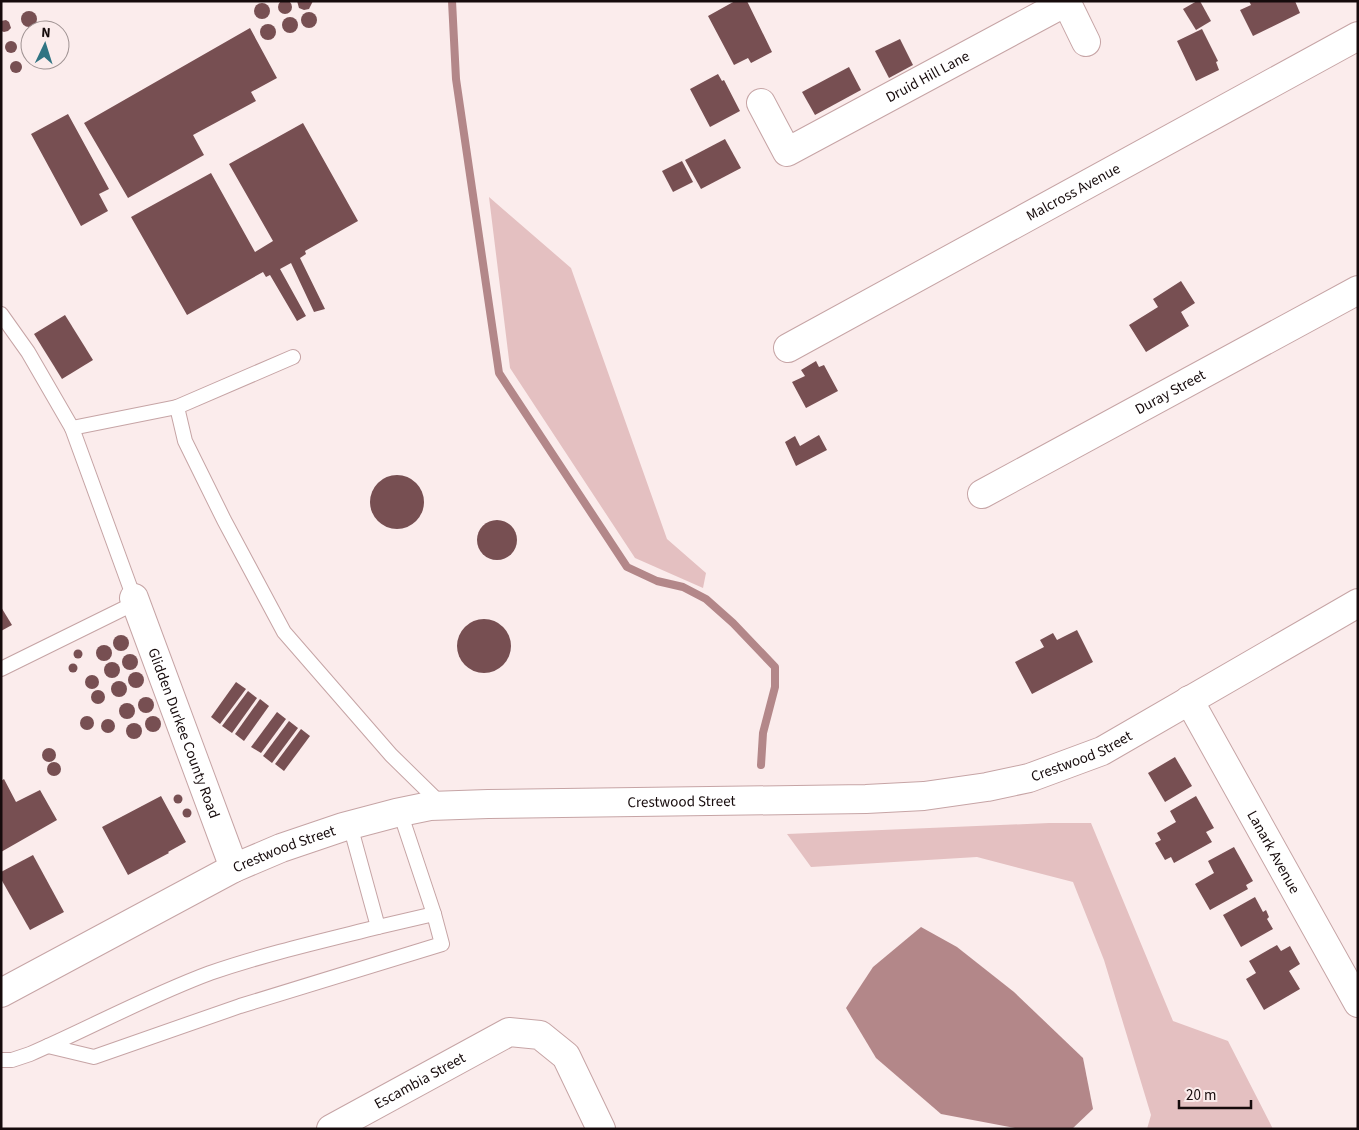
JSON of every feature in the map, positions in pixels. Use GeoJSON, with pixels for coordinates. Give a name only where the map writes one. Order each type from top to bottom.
{"type":"FeatureCollection","features":[{"type":"Feature","properties":{"kind":"street"},"geometry":{"type":"LineString","coordinates":[[1067,2],[1086,42]]}},
{"type":"Feature","properties":{"kind":"street","name":"Druid Hill Lane"},"geometry":{"type":"LineString","coordinates":[[761,103],[787,152],[1067,2]]}},
{"type":"Feature","properties":{"kind":"street","name":"Malcross Avenue"},"geometry":{"type":"LineString","coordinates":[[788,348],[1358,36]]}},
{"type":"Feature","properties":{"kind":"street","name":"Duray Street"},"geometry":{"type":"LineString","coordinates":[[982,494],[1358,290]]}},
{"type":"Feature","properties":{"kind":"street","name":"Glidden Durkee County Road"},"geometry":{"type":"LineString","coordinates":[[135,600],[234,868]]}},
{"type":"Feature","properties":{"kind":"street","name":"Crestwood Street"},"geometry":{"type":"LineString","coordinates":[[1,993],[234,868],[281,848],[350,825],[400,812],[430,806],[488,804],[866,799],[942,793],[987,787],[1029,778],[1102,751],[1358,602]]}},
{"type":"Feature","properties":{"kind":"street","name":"Lanark Avenue"},"geometry":{"type":"LineString","coordinates":[[1189,700],[1358,1003]]}},
{"type":"Feature","properties":{"kind":"street","name":"Escambia Street"},"geometry":{"type":"LineString","coordinates":[[332,1129],[509,1032],[540,1035],[566,1056],[601,1129]]}},
{"type":"Feature","properties":{"kind":"lane"},"geometry":{"type":"LineString","coordinates":[[1,314],[28,352],[72,428],[135,600],[1,669]]}},
{"type":"Feature","properties":{"kind":"lane"},"geometry":{"type":"LineString","coordinates":[[72,428],[177,407],[293,357]]}},
{"type":"Feature","properties":{"kind":"lane"},"geometry":{"type":"LineString","coordinates":[[177,407],[186,441],[224,520],[284,632],[392,755],[442,806]]}},
{"type":"Feature","properties":{"kind":"lane"},"geometry":{"type":"LineString","coordinates":[[48,1046],[94,1058],[240,1006],[442,944],[400,812]]}},
{"type":"Feature","properties":{"kind":"lane"},"geometry":{"type":"LineString","coordinates":[[350,825],[378,927]]}},
{"type":"Feature","properties":{"kind":"lane"},"geometry":{"type":"LineString","coordinates":[[1,1060],[12,1060],[30,1054],[170,990],[210,974],[264,956],[434,914]]}},
{"type":"Feature","properties":{"kind":"shaded area"},"geometry":{"type":"Polygon","coordinates":[[[489,197],[571,268],[667,539],[706,573],[703,588],[635,558],[510,368],[489,197]]]}},
{"type":"Feature","properties":{"kind":"shaded area"},"geometry":{"type":"Polygon","coordinates":[[[1049,823],[1091,823],[1173,1021],[1228,1041],[1273,1129],[1147,1129],[1151,1115],[1104,960],[1073,882],[977,857],[811,867],[787,834],[1049,823]]]}},
{"type":"Feature","properties":{"kind":"shaded area"},"geometry":{"type":"Polygon","coordinates":[[[921,927],[957,947],[1014,992],[1083,1058],[1093,1109],[1072,1129],[1015,1128],[941,1114],[876,1058],[846,1008],[873,967],[921,927]]]}},
{"type":"Feature","properties":{"kind":"building"},"geometry":{"type":"Polygon","coordinates":[[[282,0],[288,0],[292,7],[288,14],[282,14],[278,10],[278,4],[282,0]]]}},
{"type":"Feature","properties":{"kind":"building"},"geometry":{"type":"Polygon","coordinates":[[[297,1],[313,1],[309,9],[304,10],[299,8],[297,1]]]}},
{"type":"Feature","properties":{"kind":"building"},"geometry":{"type":"Polygon","coordinates":[[[735,1],[747,1],[772,52],[751,63],[748,58],[734,65],[708,16],[735,1]]]}},
{"type":"Feature","properties":{"kind":"building"},"geometry":{"type":"Polygon","coordinates":[[[1200,1],[1211,21],[1196,30],[1183,9],[1200,1]]]}},
{"type":"Feature","properties":{"kind":"building"},"geometry":{"type":"Polygon","coordinates":[[[1249,1],[1295,1],[1300,13],[1253,36],[1240,10],[1251,5],[1249,1]]]}},
{"type":"Feature","properties":{"kind":"building"},"geometry":{"type":"Polygon","coordinates":[[[262,3],[268,5],[270,11],[268,17],[262,19],[256,17],[254,11],[256,5],[262,3]]]}},
{"type":"Feature","properties":{"kind":"building"},"geometry":{"type":"Polygon","coordinates":[[[29,11],[35,13],[37,20],[21,19],[23,13],[29,11]]]}},
{"type":"Feature","properties":{"kind":"building"},"geometry":{"type":"Polygon","coordinates":[[[309,12],[315,14],[317,20],[315,26],[309,28],[303,26],[301,20],[303,14],[309,12]]]}},
{"type":"Feature","properties":{"kind":"building"},"geometry":{"type":"Polygon","coordinates":[[[290,17],[298,25],[290,33],[282,25],[290,17]]]}},
{"type":"Feature","properties":{"kind":"building"},"geometry":{"type":"Polygon","coordinates":[[[6,20],[11,28],[4,32],[1,31],[1,21],[6,20]]]}},
{"type":"Feature","properties":{"kind":"building"},"geometry":{"type":"Polygon","coordinates":[[[268,24],[276,32],[268,40],[260,32],[268,24]]]}},
{"type":"Feature","properties":{"kind":"building"},"geometry":{"type":"Polygon","coordinates":[[[250,28],[277,78],[251,92],[256,101],[193,135],[204,155],[128,198],[84,123],[250,28]]]}},
{"type":"Feature","properties":{"kind":"building"},"geometry":{"type":"Polygon","coordinates":[[[1202,29],[1218,61],[1216,62],[1219,70],[1196,81],[1177,41],[1202,29]]]}},
{"type":"Feature","properties":{"kind":"building"},"geometry":{"type":"Polygon","coordinates":[[[900,39],[913,65],[889,78],[875,51],[900,39]]]}},
{"type":"Feature","properties":{"kind":"building"},"geometry":{"type":"Polygon","coordinates":[[[9,41],[13,41],[17,47],[13,53],[9,53],[5,49],[5,45],[9,41]]]}},
{"type":"Feature","properties":{"kind":"building"},"geometry":{"type":"Polygon","coordinates":[[[14,61],[18,61],[21,70],[18,73],[14,73],[10,69],[10,65],[14,61]]]}},
{"type":"Feature","properties":{"kind":"building"},"geometry":{"type":"Polygon","coordinates":[[[849,67],[861,90],[815,115],[802,92],[849,67]]]}},
{"type":"Feature","properties":{"kind":"building"},"geometry":{"type":"Polygon","coordinates":[[[718,74],[722,81],[724,80],[740,111],[710,127],[690,89],[718,74]]]}},
{"type":"Feature","properties":{"kind":"building"},"geometry":{"type":"Polygon","coordinates":[[[68,114],[109,189],[99,194],[108,211],[81,226],[31,134],[68,114]]]}},
{"type":"Feature","properties":{"kind":"building"},"geometry":{"type":"Polygon","coordinates":[[[303,123],[358,221],[305,251],[306,254],[300,258],[325,309],[314,312],[291,263],[280,269],[306,316],[297,321],[270,275],[266,277],[263,272],[187,315],[131,217],[211,173],[255,252],[273,241],[229,164],[303,123]]]}},
{"type":"Feature","properties":{"kind":"building"},"geometry":{"type":"Polygon","coordinates":[[[725,139],[741,168],[701,189],[685,160],[725,139]]]}},
{"type":"Feature","properties":{"kind":"building"},"geometry":{"type":"Polygon","coordinates":[[[682,161],[693,182],[673,192],[662,171],[682,161]]]}},
{"type":"Feature","properties":{"kind":"building"},"geometry":{"type":"Polygon","coordinates":[[[1181,281],[1195,303],[1181,312],[1189,326],[1146,352],[1129,325],[1158,307],[1153,299],[1181,281]]]}},
{"type":"Feature","properties":{"kind":"building"},"geometry":{"type":"Polygon","coordinates":[[[65,315],[93,360],[62,379],[34,334],[65,315]]]}},
{"type":"Feature","properties":{"kind":"building"},"geometry":{"type":"Polygon","coordinates":[[[816,361],[819,367],[824,365],[838,391],[806,408],[792,382],[805,376],[801,370],[816,361]]]}},
{"type":"Feature","properties":{"kind":"building"},"geometry":{"type":"Polygon","coordinates":[[[819,435],[827,450],[796,466],[785,442],[795,436],[800,446],[819,435]]]}},
{"type":"Feature","properties":{"kind":"building"},"geometry":{"type":"Polygon","coordinates":[[[392,475],[402,475],[412,479],[420,487],[424,502],[420,517],[412,525],[402,529],[392,529],[382,525],[374,517],[370,507],[370,497],[374,487],[382,479],[392,475]]]}},
{"type":"Feature","properties":{"kind":"building"},"geometry":{"type":"Polygon","coordinates":[[[501,520],[508,523],[514,529],[517,540],[516,548],[508,557],[501,560],[493,560],[486,557],[478,548],[477,536],[480,529],[489,521],[501,520]]]}},
{"type":"Feature","properties":{"kind":"building"},"geometry":{"type":"Polygon","coordinates":[[[1,607],[12,625],[1,631],[1,607]]]}},
{"type":"Feature","properties":{"kind":"building"},"geometry":{"type":"Polygon","coordinates":[[[479,619],[489,619],[499,623],[507,631],[511,646],[507,661],[499,669],[489,673],[479,673],[469,669],[461,661],[457,651],[457,641],[461,631],[469,623],[479,619]]]}},
{"type":"Feature","properties":{"kind":"building"},"geometry":{"type":"Polygon","coordinates":[[[1077,630],[1093,662],[1032,694],[1015,662],[1044,647],[1040,640],[1053,633],[1057,640],[1077,630]]]}},
{"type":"Feature","properties":{"kind":"building"},"geometry":{"type":"Polygon","coordinates":[[[118,635],[124,635],[129,640],[127,649],[118,651],[113,646],[113,640],[118,635]]]}},
{"type":"Feature","properties":{"kind":"building"},"geometry":{"type":"Polygon","coordinates":[[[101,645],[107,645],[112,650],[110,659],[101,661],[96,656],[96,650],[101,645]]]}},
{"type":"Feature","properties":{"kind":"building"},"geometry":{"type":"Polygon","coordinates":[[[78,649],[83,654],[78,659],[73,654],[78,649]]]}},
{"type":"Feature","properties":{"kind":"building"},"geometry":{"type":"Polygon","coordinates":[[[127,654],[133,654],[138,659],[136,668],[127,670],[122,665],[122,659],[127,654]]]}},
{"type":"Feature","properties":{"kind":"building"},"geometry":{"type":"Polygon","coordinates":[[[109,662],[115,662],[120,667],[118,676],[109,678],[104,673],[104,667],[109,662]]]}},
{"type":"Feature","properties":{"kind":"building"},"geometry":{"type":"Polygon","coordinates":[[[73,663],[78,668],[73,673],[68,668],[73,663]]]}},
{"type":"Feature","properties":{"kind":"building"},"geometry":{"type":"Polygon","coordinates":[[[133,672],[139,672],[144,677],[142,686],[133,688],[128,683],[128,677],[133,672]]]}},
{"type":"Feature","properties":{"kind":"building"},"geometry":{"type":"Polygon","coordinates":[[[92,675],[97,677],[99,682],[97,687],[92,689],[87,687],[85,682],[87,677],[92,675]]]}},
{"type":"Feature","properties":{"kind":"building"},"geometry":{"type":"Polygon","coordinates":[[[116,681],[122,681],[127,686],[125,695],[116,697],[111,692],[111,686],[116,681]]]}},
{"type":"Feature","properties":{"kind":"building"},"geometry":{"type":"Polygon","coordinates":[[[236,682],[246,689],[220,724],[211,717],[236,682]]]}},
{"type":"Feature","properties":{"kind":"building"},"geometry":{"type":"Polygon","coordinates":[[[98,690],[103,692],[105,697],[103,702],[98,704],[93,702],[91,697],[93,692],[98,690]]]}},
{"type":"Feature","properties":{"kind":"building"},"geometry":{"type":"Polygon","coordinates":[[[248,691],[257,698],[232,733],[222,726],[248,691]]]}},
{"type":"Feature","properties":{"kind":"building"},"geometry":{"type":"Polygon","coordinates":[[[143,697],[149,697],[154,702],[152,711],[143,713],[138,708],[138,702],[143,697]]]}},
{"type":"Feature","properties":{"kind":"building"},"geometry":{"type":"Polygon","coordinates":[[[260,699],[269,706],[244,741],[235,734],[260,699]]]}},
{"type":"Feature","properties":{"kind":"building"},"geometry":{"type":"Polygon","coordinates":[[[124,703],[130,703],[135,708],[133,717],[124,719],[119,714],[119,708],[124,703]]]}},
{"type":"Feature","properties":{"kind":"building"},"geometry":{"type":"Polygon","coordinates":[[[277,712],[286,719],[261,753],[251,747],[277,712]]]}},
{"type":"Feature","properties":{"kind":"building"},"geometry":{"type":"Polygon","coordinates":[[[87,716],[92,718],[94,723],[92,728],[87,730],[82,728],[80,723],[82,718],[87,716]]]}},
{"type":"Feature","properties":{"kind":"building"},"geometry":{"type":"Polygon","coordinates":[[[150,716],[156,716],[161,721],[159,730],[150,732],[145,727],[145,721],[150,716]]]}},
{"type":"Feature","properties":{"kind":"building"},"geometry":{"type":"Polygon","coordinates":[[[108,719],[113,721],[115,726],[113,731],[108,733],[103,731],[101,726],[103,721],[108,719]]]}},
{"type":"Feature","properties":{"kind":"building"},"geometry":{"type":"Polygon","coordinates":[[[289,721],[298,728],[272,763],[263,756],[289,721]]]}},
{"type":"Feature","properties":{"kind":"building"},"geometry":{"type":"Polygon","coordinates":[[[131,723],[137,723],[142,728],[140,737],[131,739],[126,734],[126,728],[131,723]]]}},
{"type":"Feature","properties":{"kind":"building"},"geometry":{"type":"Polygon","coordinates":[[[301,729],[310,736],[284,771],[275,764],[301,729]]]}},
{"type":"Feature","properties":{"kind":"building"},"geometry":{"type":"Polygon","coordinates":[[[49,748],[54,750],[56,755],[54,760],[49,762],[44,760],[42,755],[44,750],[49,748]]]}},
{"type":"Feature","properties":{"kind":"building"},"geometry":{"type":"Polygon","coordinates":[[[1175,757],[1192,786],[1165,802],[1148,773],[1175,757]]]}},
{"type":"Feature","properties":{"kind":"building"},"geometry":{"type":"Polygon","coordinates":[[[54,762],[59,764],[61,769],[59,774],[54,776],[49,774],[47,769],[49,764],[54,762]]]}},
{"type":"Feature","properties":{"kind":"building"},"geometry":{"type":"Polygon","coordinates":[[[4,779],[16,802],[40,790],[57,820],[1,852],[1,781],[4,779]]]}},
{"type":"Feature","properties":{"kind":"building"},"geometry":{"type":"Polygon","coordinates":[[[178,794],[183,799],[178,804],[173,799],[178,794]]]}},
{"type":"Feature","properties":{"kind":"building"},"geometry":{"type":"Polygon","coordinates":[[[161,796],[186,842],[128,875],[102,827],[161,796]]]}},
{"type":"Feature","properties":{"kind":"building"},"geometry":{"type":"Polygon","coordinates":[[[1196,796],[1214,828],[1206,832],[1212,842],[1174,863],[1171,857],[1165,860],[1155,843],[1161,840],[1157,833],[1176,822],[1170,811],[1196,796]]]}},
{"type":"Feature","properties":{"kind":"building"},"geometry":{"type":"Polygon","coordinates":[[[187,808],[192,813],[187,818],[182,813],[187,808]]]}},
{"type":"Feature","properties":{"kind":"building"},"geometry":{"type":"Polygon","coordinates":[[[1234,847],[1253,881],[1246,885],[1248,889],[1210,910],[1195,884],[1214,873],[1208,861],[1234,847]]]}},
{"type":"Feature","properties":{"kind":"building"},"geometry":{"type":"Polygon","coordinates":[[[33,855],[64,912],[30,930],[1,879],[1,872],[33,855]]]}},
{"type":"Feature","properties":{"kind":"building"},"geometry":{"type":"Polygon","coordinates":[[[1255,897],[1263,912],[1266,910],[1269,917],[1267,919],[1273,929],[1241,947],[1223,915],[1255,897]]]}},
{"type":"Feature","properties":{"kind":"building"},"geometry":{"type":"Polygon","coordinates":[[[1277,945],[1281,951],[1290,946],[1300,964],[1289,971],[1300,989],[1264,1010],[1246,979],[1256,973],[1249,961],[1277,945]]]}},
{"type":"Feature","properties":{"kind":"waterway"},"geometry":{"type":"LineString","coordinates":[[452,1],[456,79],[499,373],[627,567],[657,581],[683,587],[706,599],[733,623],[775,667],[775,687],[763,733],[761,765]]}}]}
